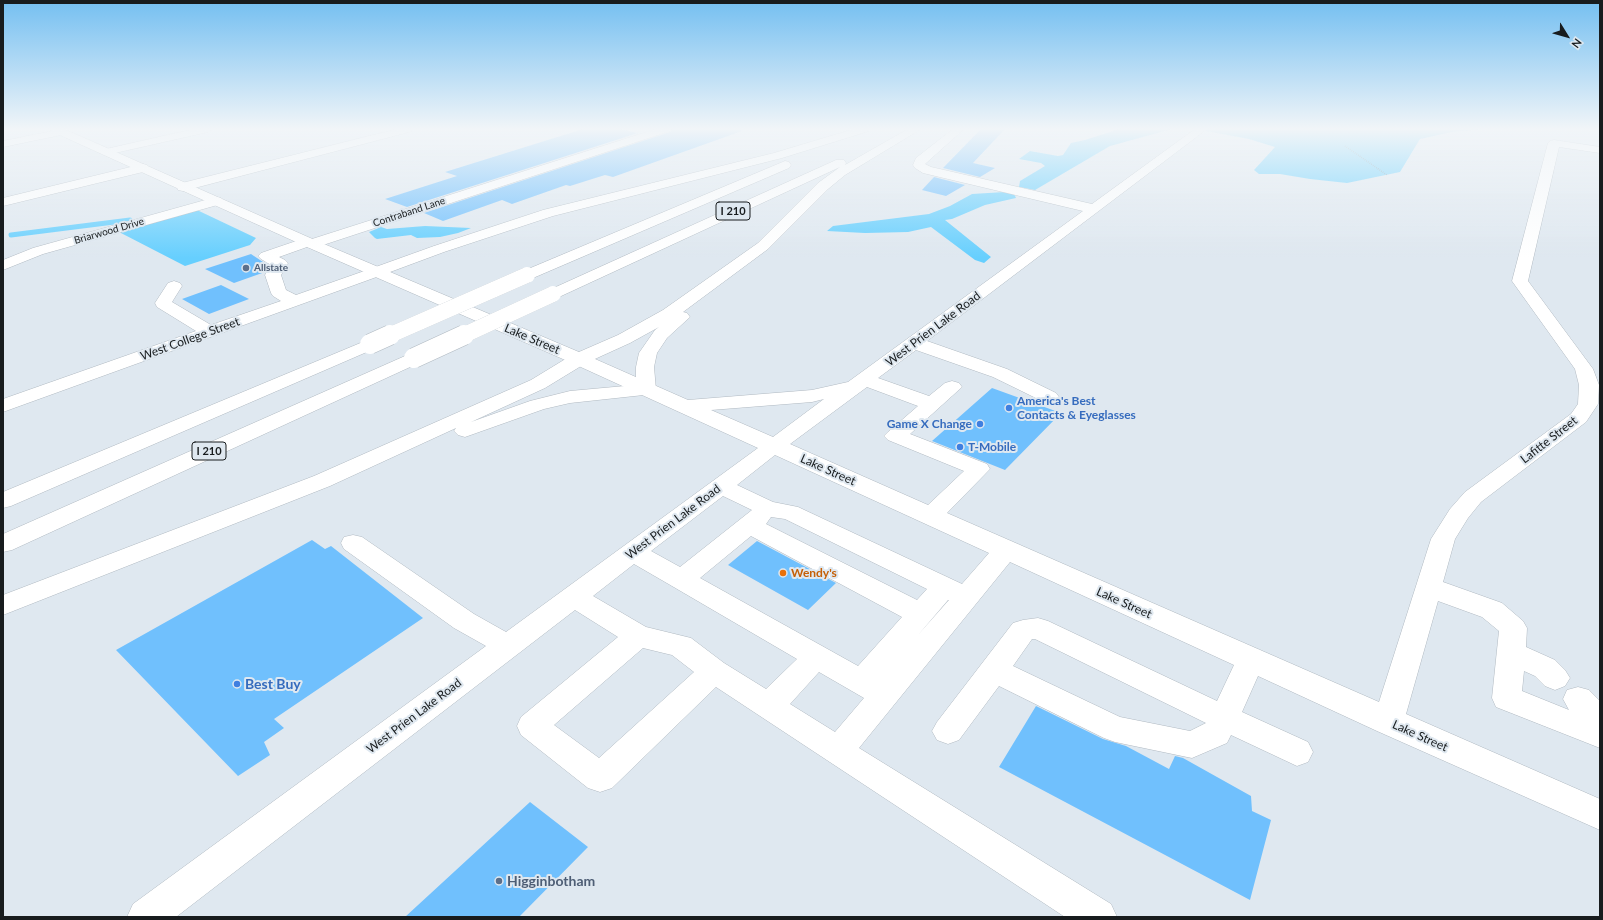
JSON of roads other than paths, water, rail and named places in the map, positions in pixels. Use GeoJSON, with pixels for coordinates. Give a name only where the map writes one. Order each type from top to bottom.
{"type":"FeatureCollection","features":[{"type":"Feature","properties":{"kind":"main road"},"geometry":{"type":"LineString","coordinates":[[3,202],[127,172]]}},
{"type":"Feature","properties":{"kind":"main road","name":"Lake Street"},"geometry":{"type":"LineString","coordinates":[[151,172],[309,243],[685,406],[1388,722],[1600,815]]}},
{"type":"Feature","properties":{"kind":"main road"},"geometry":{"type":"LineString","coordinates":[[183,187],[242,172]]}},
{"type":"Feature","properties":{"kind":"main road","name":"Contraband Lane"},"geometry":{"type":"LineString","coordinates":[[294,301],[279,293],[273,275],[280,262],[266,256],[532,172]]}},
{"type":"Feature","properties":{"kind":"main road","name":"West College Street"},"geometry":{"type":"LineString","coordinates":[[3,406],[439,249],[548,213],[714,172]]}},
{"type":"Feature","properties":{"kind":"main road","name":"I 210"},"geometry":{"type":"LineString","coordinates":[[3,501],[768,172]]}},
{"type":"Feature","properties":{"kind":"main road","name":"I 210"},"geometry":{"type":"LineString","coordinates":[[3,544],[414,358],[819,172]]}},
{"type":"Feature","properties":{"kind":"main road"},"geometry":{"type":"LineString","coordinates":[[322,481],[538,384],[579,359],[624,339],[669,314],[763,246],[823,186],[841,172]]}},
{"type":"Feature","properties":{"kind":"main road"},"geometry":{"type":"LineString","coordinates":[[939,172],[1094,209]]}},
{"type":"Feature","properties":{"kind":"main road","name":"West Prien Lake Road"},"geometry":{"type":"LineString","coordinates":[[154,915],[774,446],[1143,172]]}},
{"type":"Feature","properties":{"kind":"main road","name":"Lafitte Street"},"geometry":{"type":"LineString","coordinates":[[1388,722],[1443,539],[1463,509],[1473,498],[1579,418],[1588,404],[1589,385],[1584,369],[1520,281],[1547,172]]}},
{"type":"Feature","properties":{"kind":"main road","name":"Briarwood Drive"},"geometry":{"type":"LineString","coordinates":[[3,265],[38,251],[216,201]]}},
{"type":"Feature","properties":{"kind":"main road"},"geometry":{"type":"LineString","coordinates":[[3,605],[322,481],[537,406],[570,397],[646,390],[645,367],[648,353],[661,334],[722,277]]}},
{"type":"Feature","properties":{"kind":"main road"},"geometry":{"type":"LineString","coordinates":[[174,286],[163,303],[210,332]]}},
{"type":"Feature","properties":{"kind":"main road"},"geometry":{"type":"LineString","coordinates":[[914,343],[1000,373],[1049,397]]}},
{"type":"Feature","properties":{"kind":"main road"},"geometry":{"type":"LineString","coordinates":[[685,406],[812,396],[860,383],[932,404]]}},
{"type":"Feature","properties":{"kind":"main road"},"geometry":{"type":"LineString","coordinates":[[931,516],[979,469],[895,436],[952,387]]}},
{"type":"Feature","properties":{"kind":"main road"},"geometry":{"type":"LineString","coordinates":[[721,486],[768,509],[790,512],[955,592]]}},
{"type":"Feature","properties":{"kind":"main road"},"geometry":{"type":"LineString","coordinates":[[681,580],[768,509]]}},
{"type":"Feature","properties":{"kind":"main road"},"geometry":{"type":"LineString","coordinates":[[749,525],[920,614]]}},
{"type":"Feature","properties":{"kind":"main road"},"geometry":{"type":"LineString","coordinates":[[353,544],[464,621],[508,646]]}},
{"type":"Feature","properties":{"kind":"main road"},"geometry":{"type":"LineString","coordinates":[[838,751],[872,689],[920,614],[955,592],[1006,550]]}},
{"type":"Feature","properties":{"kind":"main road"},"geometry":{"type":"LineString","coordinates":[[633,552],[872,689]]}},
{"type":"Feature","properties":{"kind":"main road"},"geometry":{"type":"LineString","coordinates":[[1428,587],[1492,610],[1513,628],[1507,698],[1599,735]]}},
{"type":"Feature","properties":{"kind":"main road"},"geometry":{"type":"LineString","coordinates":[[872,689],[955,592]]}},
{"type":"Feature","properties":{"kind":"main road"},"geometry":{"type":"LineString","coordinates":[[574,597],[638,636],[681,646],[714,671],[1098,917]]}},
{"type":"Feature","properties":{"kind":"main road"},"geometry":{"type":"LineString","coordinates":[[948,731],[1023,630],[1038,628],[1297,752]]}},
{"type":"Feature","properties":{"kind":"main road"},"geometry":{"type":"LineString","coordinates":[[638,636],[532,726],[600,778],[714,671]]}},
{"type":"Feature","properties":{"kind":"main road"},"geometry":{"type":"LineString","coordinates":[[1512,652],[1545,668],[1555,678]]}},
{"type":"Feature","properties":{"kind":"main road"},"geometry":{"type":"LineString","coordinates":[[769,706],[816,657]]}},
{"type":"Feature","properties":{"kind":"main road"},"geometry":{"type":"LineString","coordinates":[[994,670],[1115,729],[1192,745],[1216,734],[1251,660]]}},
{"type":"Feature","properties":{"kind":"main road"},"geometry":{"type":"LineString","coordinates":[[1578,700],[1591,712],[1599,735]]}},
{"type":"Feature","properties":{"kind":"water"},"geometry":{"type":"Polygon","coordinates":[[[1035,172],[1066,172],[1035,190],[1019,187],[1020,181],[1035,172]]]}},
{"type":"Feature","properties":{"kind":"water"},"geometry":{"type":"Polygon","coordinates":[[[1256,172],[1400,172],[1347,183],[1280,174],[1259,174],[1256,172]]]}},
{"type":"Feature","properties":{"kind":"water"},"geometry":{"type":"Polygon","coordinates":[[[1005,192],[1014,194],[1016,198],[985,205],[952,219],[945,220],[991,257],[984,263],[975,260],[931,227],[908,232],[865,233],[827,231],[833,226],[929,214],[950,206],[972,194],[1005,192]]]}},
{"type":"Feature","properties":{"kind":"water"},"geometry":{"type":"Polygon","coordinates":[[[197,210],[256,238],[250,245],[185,266],[119,232],[197,210]]]}},
{"type":"Feature","properties":{"kind":"water"},"geometry":{"type":"Polygon","coordinates":[[[425,226],[471,228],[440,237],[417,238],[411,235],[377,239],[369,232],[381,227],[387,229],[425,226]]]}},
{"type":"Feature","properties":{"kind":"waterway"},"geometry":{"type":"LineString","coordinates":[[11,235],[130,220]]}},
{"type":"Feature","properties":{"kind":"place","name":"Allstate"},"geometry":{"type":"Point","coordinates":[246,268]}},
{"type":"Feature","properties":{"kind":"place","name":"America's Best Contacts & Eyeglasses"},"geometry":{"type":"Point","coordinates":[1009,408]}},
{"type":"Feature","properties":{"kind":"place","name":"Game X Change"},"geometry":{"type":"Point","coordinates":[980,424]}},
{"type":"Feature","properties":{"kind":"place","name":"T-Mobile"},"geometry":{"type":"Point","coordinates":[960,447]}},
{"type":"Feature","properties":{"kind":"place","name":"Wendy's"},"geometry":{"type":"Point","coordinates":[783,573]}},
{"type":"Feature","properties":{"kind":"place","name":"Best Buy"},"geometry":{"type":"Point","coordinates":[237,684]}},
{"type":"Feature","properties":{"kind":"place","name":"Higginbotham"},"geometry":{"type":"Point","coordinates":[499,881]}}]}
